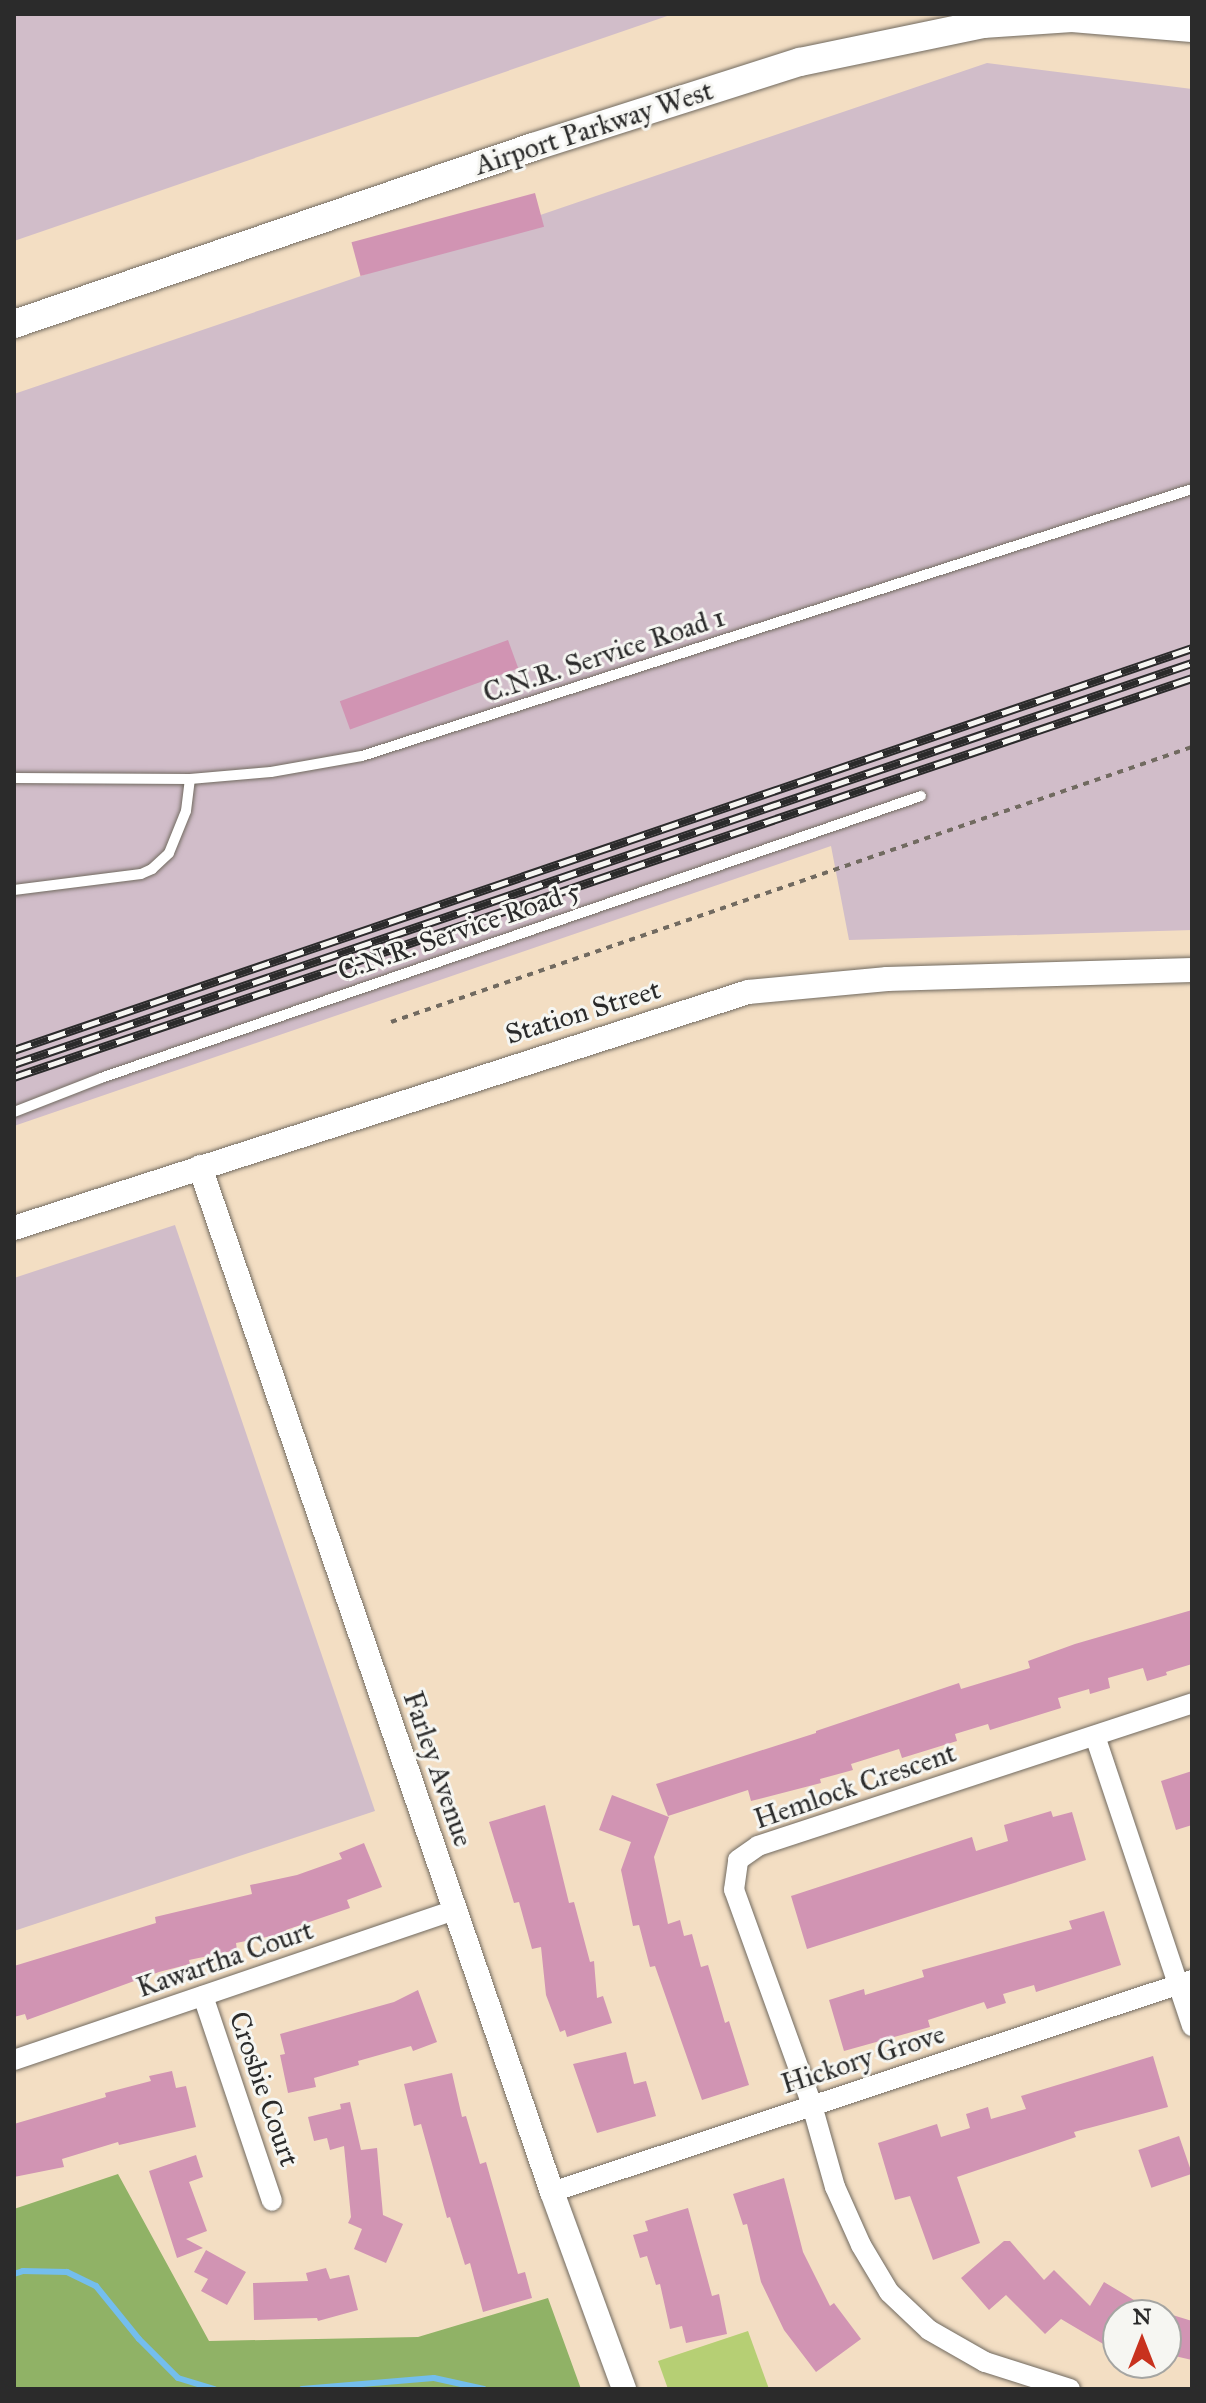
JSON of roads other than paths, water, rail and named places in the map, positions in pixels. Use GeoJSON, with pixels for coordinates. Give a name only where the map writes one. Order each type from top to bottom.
{"type":"FeatureCollection","features":[{"type":"Feature","properties":{"kind":"main road","name":"Airport Parkway West"},"geometry":{"type":"LineString","coordinates":[[14,324],[533,147],[800,62],[983,24],[1072,18],[1192,28]]}},
{"type":"Feature","properties":{"kind":"street","name":"Station Street"},"geometry":{"type":"LineString","coordinates":[[15,1225],[748,992],[887,979],[1192,970]]}},
{"type":"Feature","properties":{"kind":"street","name":"Farley Avenue"},"geometry":{"type":"LineString","coordinates":[[200,1167],[552,2192],[624,2389]]}},
{"type":"Feature","properties":{"kind":"street","name":"Hemlock Crescent"},"geometry":{"type":"LineString","coordinates":[[1070,2389],[985,2362],[929,2330],[889,2292],[861,2245],[835,2187],[812,2105],[734,1890],[738,1860],[758,1846],[1192,1703]]}},
{"type":"Feature","properties":{"kind":"street"},"geometry":{"type":"LineString","coordinates":[[1095,1736],[1186,1982],[1192,2026]]}},
{"type":"Feature","properties":{"kind":"street","name":"Kawartha Court"},"geometry":{"type":"LineString","coordinates":[[14,2060],[455,1910]]}},
{"type":"Feature","properties":{"kind":"street","name":"Hickory Grove"},"geometry":{"type":"LineString","coordinates":[[552,2192],[1186,1982]]}},
{"type":"Feature","properties":{"kind":"street","name":"Crosbie Court"},"geometry":{"type":"LineString","coordinates":[[203,1996],[272,2201]]}},
{"type":"Feature","properties":{"kind":"lane","name":"C.N.R. Service Road 1"},"geometry":{"type":"LineString","coordinates":[[14,778],[190,779],[271,772],[362,756],[1192,489]]}},
{"type":"Feature","properties":{"kind":"lane"},"geometry":{"type":"LineString","coordinates":[[14,890],[141,874],[152,869],[169,853],[186,811],[190,779]]}},
{"type":"Feature","properties":{"kind":"lane","name":"C.N.R. Service Road 5"},"geometry":{"type":"LineString","coordinates":[[14,1112],[101,1078],[921,796]]}},
{"type":"Feature","properties":{"kind":"waterway"},"geometry":{"type":"LineString","coordinates":[[14,2274],[23,2271],[67,2272],[96,2286],[139,2339],[178,2378],[214,2389]]}},
{"type":"Feature","properties":{"kind":"waterway"},"geometry":{"type":"LineString","coordinates":[[302,2389],[434,2378],[484,2389]]}},
{"type":"Feature","properties":{"kind":"railway"},"geometry":{"type":"LineString","coordinates":[[14,1050],[1192,648]]}},
{"type":"Feature","properties":{"kind":"railway"},"geometry":{"type":"LineString","coordinates":[[14,1064],[1192,663]]}},
{"type":"Feature","properties":{"kind":"railway"},"geometry":{"type":"LineString","coordinates":[[14,1077],[1192,678]]}}]}
